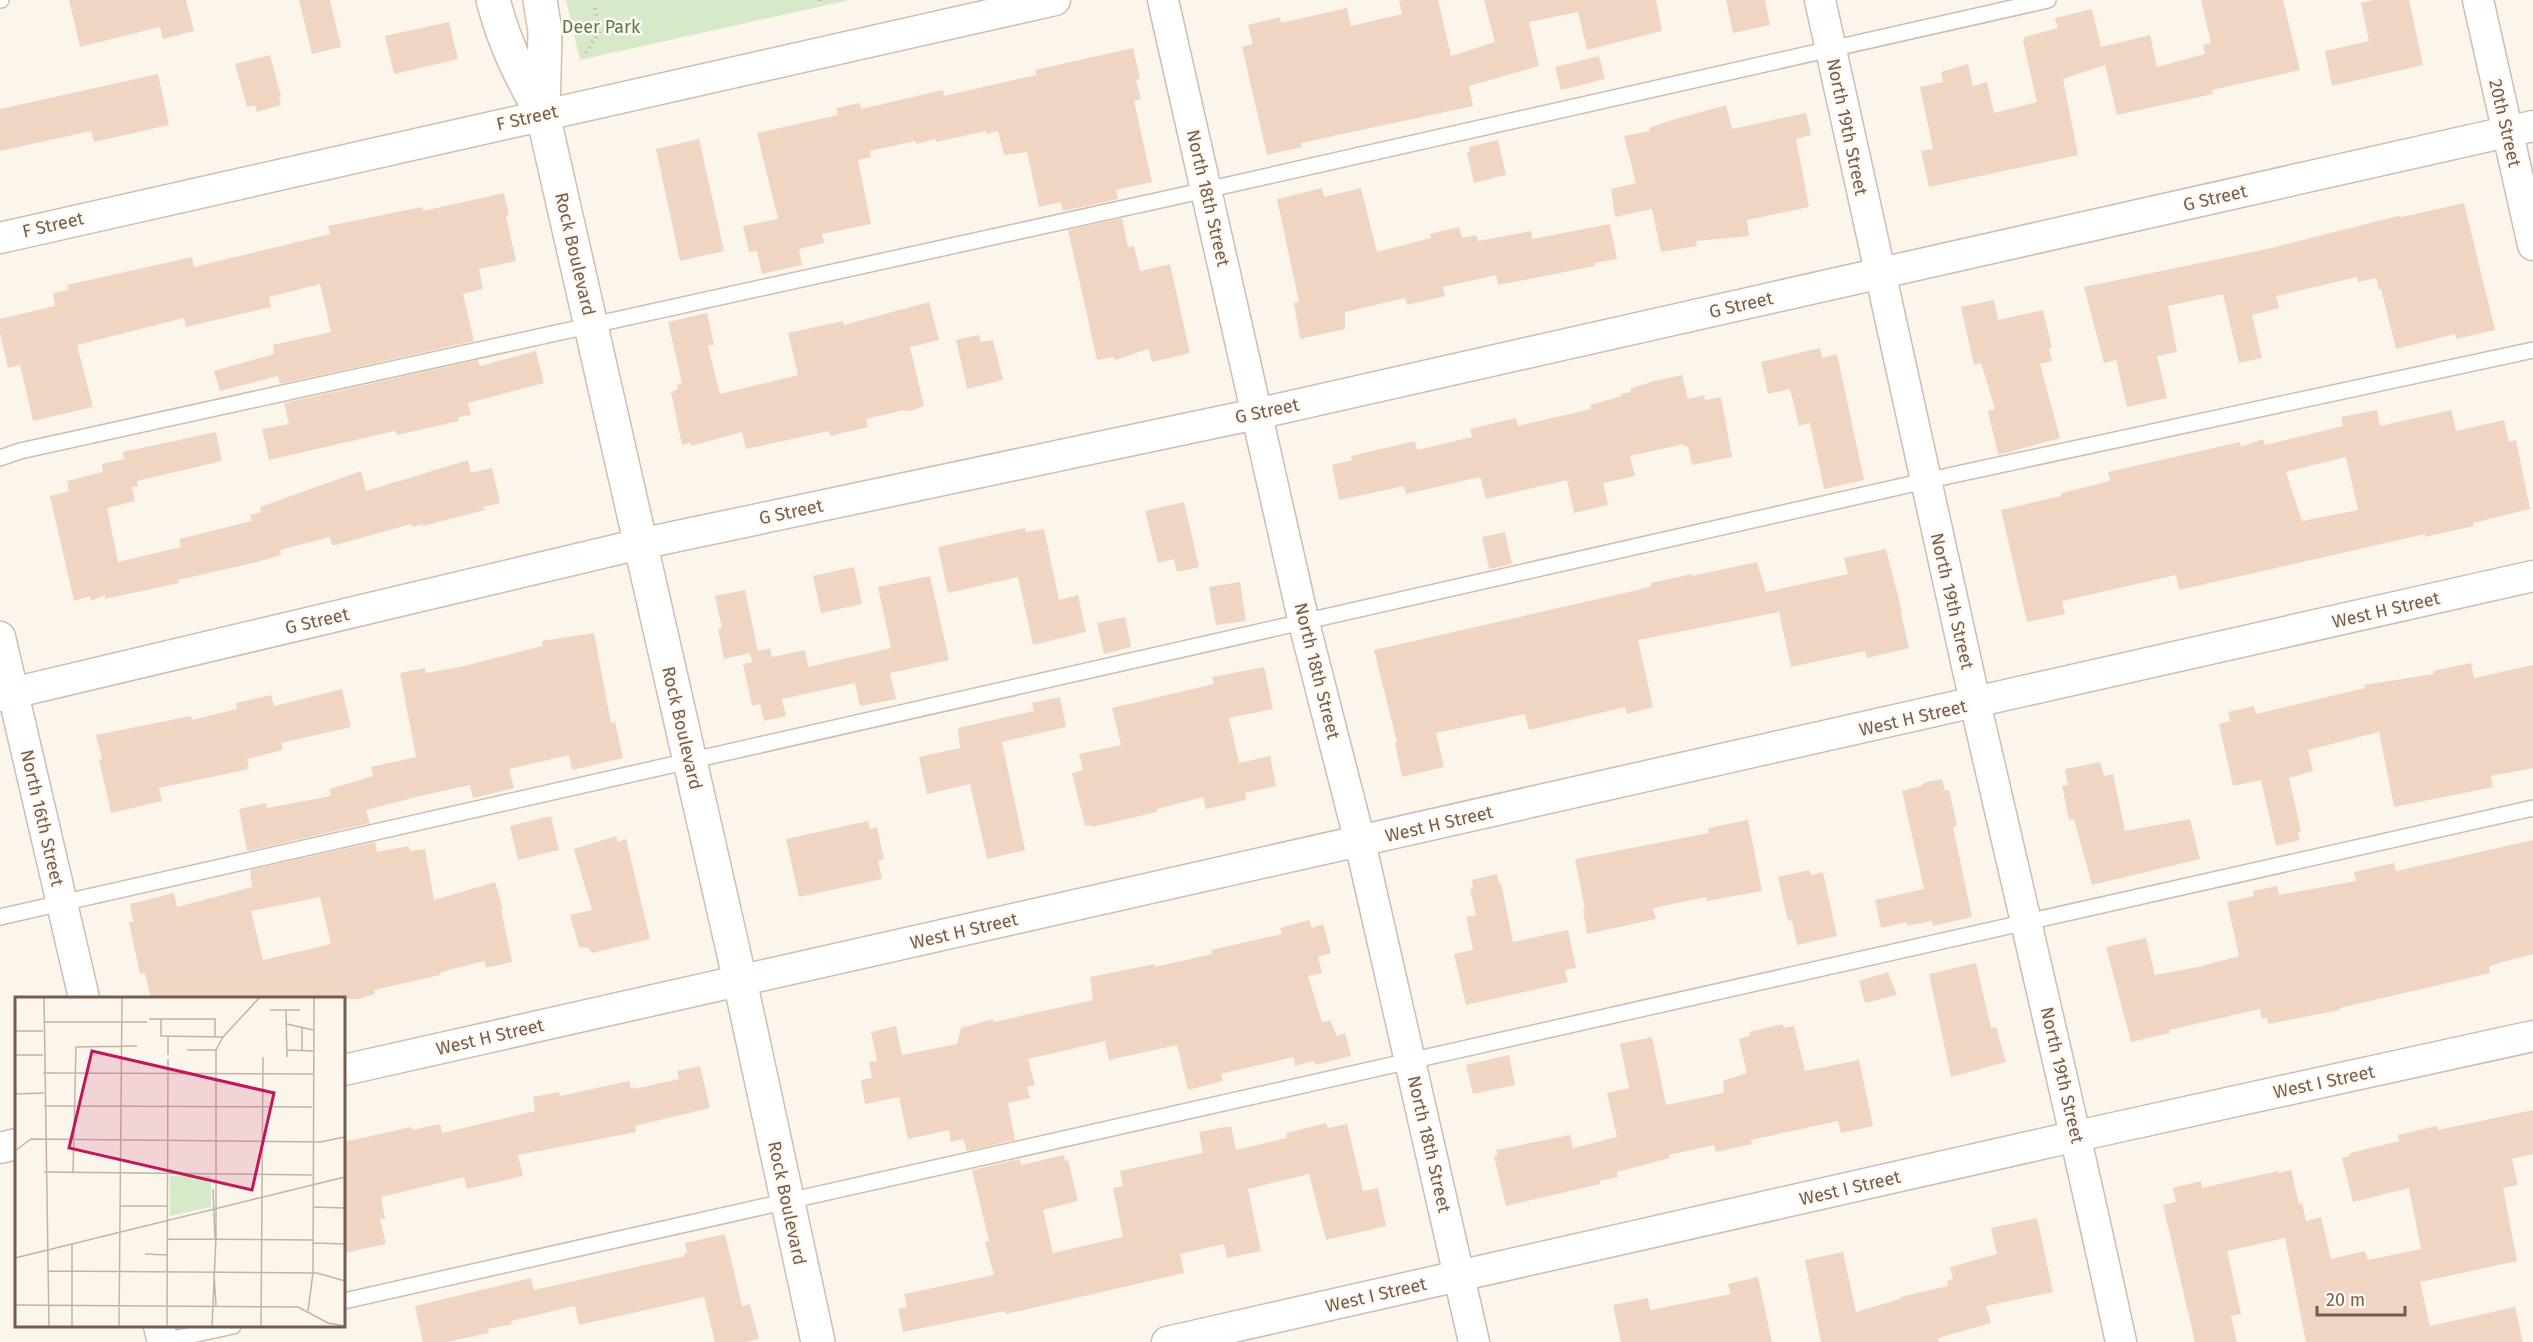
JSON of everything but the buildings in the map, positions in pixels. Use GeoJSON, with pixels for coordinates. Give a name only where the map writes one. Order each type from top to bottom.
{"type":"FeatureCollection","features":[{"type":"Feature","properties":{"kind":"main road","name":"Rock Boulevard"},"geometry":{"type":"LineString","coordinates":[[494,0],[502,33],[517,70],[543,115]]}},
{"type":"Feature","properties":{"kind":"main road","name":"Rock Boulevard"},"geometry":{"type":"LineString","coordinates":[[540,0],[545,31],[543,115],[740,981],[818,1342]]}},
{"type":"Feature","properties":{"kind":"street","name":"F Street"},"geometry":{"type":"LineString","coordinates":[[0,238],[1055,0]]}},
{"type":"Feature","properties":{"kind":"street","name":"North 18th Street"},"geometry":{"type":"LineString","coordinates":[[1163,0],[1304,623],[1360,842],[1474,1342]]}},
{"type":"Feature","properties":{"kind":"street","name":"North 19th Street"},"geometry":{"type":"LineString","coordinates":[[1820,0],[1878,274],[1975,704],[2077,1136],[2121,1342]]}},
{"type":"Feature","properties":{"kind":"street","name":"20th Street"},"geometry":{"type":"LineString","coordinates":[[2478,0],[2520,129],[2533,245]]}},
{"type":"Feature","properties":{"kind":"street","name":"G Street"},"geometry":{"type":"LineString","coordinates":[[6,695],[640,544],[1257,414],[2520,129]]}},
{"type":"Feature","properties":{"kind":"street","name":"West H Street"},"geometry":{"type":"LineString","coordinates":[[345,1070],[1975,704],[2533,576]]}},
{"type":"Feature","properties":{"kind":"street","name":"North 16th Street"},"geometry":{"type":"LineString","coordinates":[[0,638],[6,695],[84,997]]}},
{"type":"Feature","properties":{"kind":"street","name":"West I Street"},"geometry":{"type":"LineString","coordinates":[[1167,1342],[2077,1136],[2533,1036]]}},
{"type":"Feature","properties":{"kind":"street"},"geometry":{"type":"LineString","coordinates":[[0,1148],[15,1144]]}},
{"type":"Feature","properties":{"kind":"lane"},"geometry":{"type":"LineString","coordinates":[[0,458],[20,451],[1206,190],[2048,0]]}},
{"type":"Feature","properties":{"kind":"lane"},"geometry":{"type":"LineString","coordinates":[[0,917],[1925,482],[2533,350]]}},
{"type":"Feature","properties":{"kind":"lane"},"geometry":{"type":"LineString","coordinates":[[345,1300],[2533,808]]}},
{"type":"Feature","properties":{"kind":"lane"},"geometry":{"type":"LineString","coordinates":[[161,1338],[227,1327]]}},
{"type":"Feature","properties":{"kind":"path"},"geometry":{"type":"LineString","coordinates":[[586,53],[600,31],[595,8]]}},
{"type":"Feature","properties":{"kind":"green space","name":"Deer Park"},"geometry":{"type":"Polygon","coordinates":[[[566,0],[850,0],[580,60],[566,0]]]}}]}
